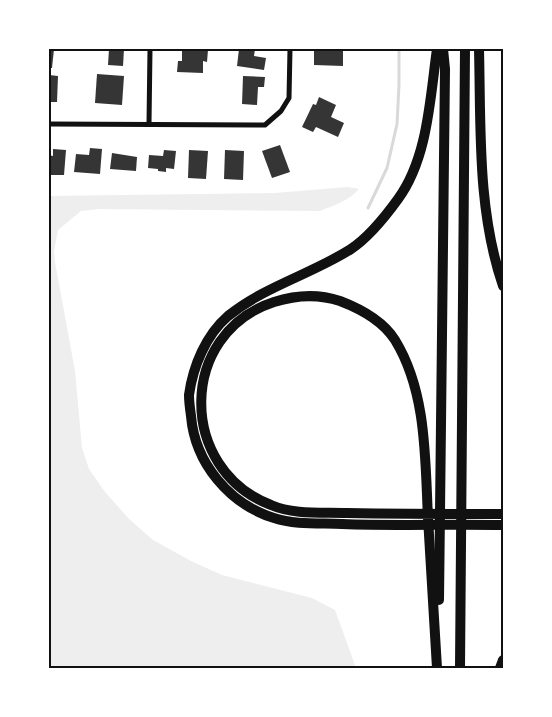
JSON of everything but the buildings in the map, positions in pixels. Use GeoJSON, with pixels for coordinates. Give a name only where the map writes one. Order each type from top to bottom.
{"type":"FeatureCollection","features":[{"type":"Feature","properties":{"kind":"highway"},"geometry":{"type":"LineString","coordinates":[[437,49],[428,119],[422,144],[412,172],[399,198],[376,226],[352,248],[254,298],[228,317],[210,337],[196,365],[189,396],[192,429],[204,463],[227,491],[250,508],[275,518],[298,522],[397,526],[500,519]]}},
{"type":"Feature","properties":{"kind":"highway"},"geometry":{"type":"LineString","coordinates":[[438,668],[445,69],[443,49]]}},
{"type":"Feature","properties":{"kind":"highway"},"geometry":{"type":"LineString","coordinates":[[460,668],[464,49]]}},
{"type":"Feature","properties":{"kind":"highway"},"geometry":{"type":"LineString","coordinates":[[479,49],[482,179],[494,260],[503,286]]}},
{"type":"Feature","properties":{"kind":"highway"},"geometry":{"type":"LineString","coordinates":[[438,668],[423,436],[413,378],[393,337],[377,320],[353,306],[332,298],[311,296],[286,298],[257,308],[239,320],[218,344],[206,369],[201,397],[202,425],[210,450],[229,478],[254,497],[272,506],[298,512],[396,514],[500,519]]}},
{"type":"Feature","properties":{"kind":"highway"},"geometry":{"type":"LineString","coordinates":[[500,668],[503,660]]}},
{"type":"Feature","properties":{"kind":"street"},"geometry":{"type":"LineString","coordinates":[[149,123],[150,49]]}},
{"type":"Feature","properties":{"kind":"street"},"geometry":{"type":"LineString","coordinates":[[49,124],[265,125],[281,111],[289,98],[290,49]]}},
{"type":"Feature","properties":{"kind":"shaded area"},"geometry":{"type":"Polygon","coordinates":[[[348,187],[359,189],[346,200],[320,211],[99,209],[81,211],[58,230],[54,251],[75,371],[82,448],[89,469],[105,492],[129,519],[153,540],[191,561],[222,575],[312,598],[335,610],[356,668],[49,668],[49,196],[275,193],[348,187]]]}},
{"type":"Feature","properties":{"kind":"waterway"},"geometry":{"type":"LineString","coordinates":[[368,208],[387,168],[397,124],[399,49]]}}]}
